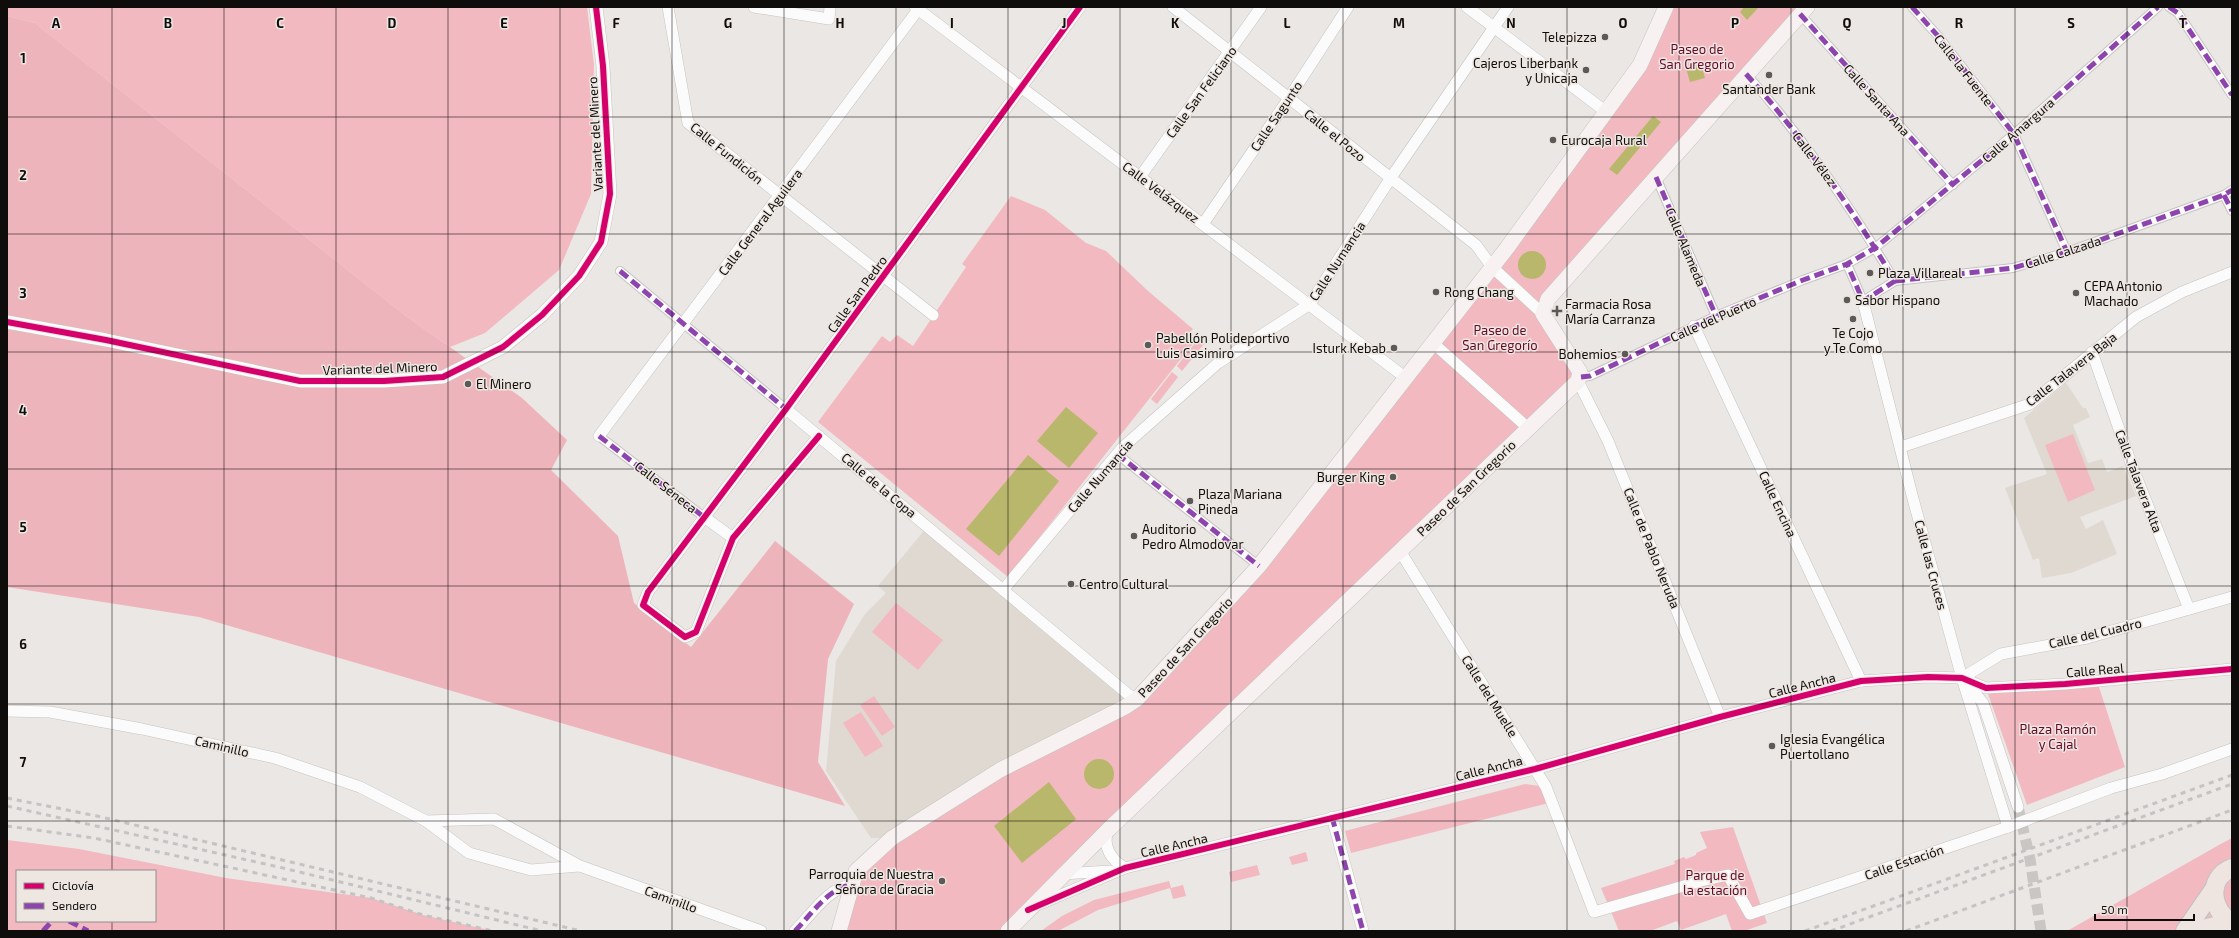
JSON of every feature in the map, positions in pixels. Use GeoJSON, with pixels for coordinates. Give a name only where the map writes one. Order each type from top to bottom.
{"type":"FeatureCollection","features":[{"type":"Feature","properties":{"kind":"highway"},"geometry":{"type":"LineString","coordinates":[[2185,931],[2214,889],[2222,874],[2232,868]]}},
{"type":"Feature","properties":{"kind":"highway"},"geometry":{"type":"LineString","coordinates":[[2214,889],[2217,908],[2223,916],[2231,922]]}},
{"type":"Feature","properties":{"kind":"highway"},"geometry":{"type":"LineString","coordinates":[[2195,931],[2231,922]]}},
{"type":"Feature","properties":{"kind":"main road","name":"Paseo de San Gregorio"},"geometry":{"type":"LineString","coordinates":[[839,931],[851,885],[856,871],[862,864],[902,831],[1000,770],[1126,707],[1137,699],[1259,566],[1406,378],[1494,269],[1605,111],[1640,65],[1666,7]]}},
{"type":"Feature","properties":{"kind":"main road"},"geometry":{"type":"LineString","coordinates":[[1580,379],[1580,372],[1543,314],[1548,299],[1803,11]]}},
{"type":"Feature","properties":{"kind":"main road","name":"Paseo de San Gregorio"},"geometry":{"type":"LineString","coordinates":[[1008,931],[1108,830],[1580,379]]}},
{"type":"Feature","properties":{"kind":"street","name":"Variante del Minero"},"geometry":{"type":"LineString","coordinates":[[7,322],[106,340],[300,381],[384,381],[443,377],[503,347],[542,315],[579,276],[601,242],[610,194],[603,66],[596,7]]}},
{"type":"Feature","properties":{"kind":"street","name":"Calle Fundición"},"geometry":{"type":"LineString","coordinates":[[668,7],[688,123],[933,316]]}},
{"type":"Feature","properties":{"kind":"street"},"geometry":{"type":"LineString","coordinates":[[754,7],[829,19],[830,7]]}},
{"type":"Feature","properties":{"kind":"street","name":"Calle San Pedro"},"geometry":{"type":"LineString","coordinates":[[733,538],[696,632],[691,636],[686,637],[643,605],[648,592],[786,409],[1080,7]]}},
{"type":"Feature","properties":{"kind":"street","name":"Calle el Pozo"},"geometry":{"type":"LineString","coordinates":[[1173,7],[1390,179],[1476,245],[1494,269]]}},
{"type":"Feature","properties":{"kind":"street","name":"Calle San Feliciano"},"geometry":{"type":"LineString","coordinates":[[1140,177],[1261,7]]}},
{"type":"Feature","properties":{"kind":"street","name":"Calle Sagunto"},"geometry":{"type":"LineString","coordinates":[[1203,224],[1289,98],[1348,7]]}},
{"type":"Feature","properties":{"kind":"street"},"geometry":{"type":"LineString","coordinates":[[1467,7],[1605,111]]}},
{"type":"Feature","properties":{"kind":"street","name":"Calle Numancia"},"geometry":{"type":"LineString","coordinates":[[1003,590],[1118,454],[1218,363],[1310,304],[1390,179],[1508,7]]}},
{"type":"Feature","properties":{"kind":"street","name":"Calle la Fuente"},"geometry":{"type":"LineString","coordinates":[[1912,7],[1938,36],[2014,134],[2067,252]]}},
{"type":"Feature","properties":{"kind":"street","name":"Calle Amargura"},"geometry":{"type":"LineString","coordinates":[[1875,248],[2014,134],[2158,7]]}},
{"type":"Feature","properties":{"kind":"street"},"geometry":{"type":"LineString","coordinates":[[2169,7],[2178,13],[2232,94]]}},
{"type":"Feature","properties":{"kind":"street","name":"Calle General Aguilera"},"geometry":{"type":"LineString","coordinates":[[599,436],[781,195],[918,8]]}},
{"type":"Feature","properties":{"kind":"street","name":"Calle Velázquez"},"geometry":{"type":"LineString","coordinates":[[918,8],[1406,378]]}},
{"type":"Feature","properties":{"kind":"street","name":"Calle Santa Ana"},"geometry":{"type":"LineString","coordinates":[[1803,11],[1953,185]]}},
{"type":"Feature","properties":{"kind":"street","name":"Calle Vélez"},"geometry":{"type":"LineString","coordinates":[[1746,74],[1770,100],[1823,168],[1875,248]]}},
{"type":"Feature","properties":{"kind":"street","name":"Calle Alameda"},"geometry":{"type":"LineString","coordinates":[[1656,177],[1716,316]]}},
{"type":"Feature","properties":{"kind":"street","name":"Calle Calzada"},"geometry":{"type":"LineString","coordinates":[[1895,282],[2013,268],[2067,252],[2224,195],[2232,190]]}},
{"type":"Feature","properties":{"kind":"street"},"geometry":{"type":"LineString","coordinates":[[2224,195],[2232,211]]}},
{"type":"Feature","properties":{"kind":"street"},"geometry":{"type":"LineString","coordinates":[[1875,248],[1895,282],[1864,301],[1847,264],[1875,248]]}},
{"type":"Feature","properties":{"kind":"street","name":"Calle del Puerto"},"geometry":{"type":"LineString","coordinates":[[1580,379],[1590,376],[1716,316],[1803,280],[1847,264]]}},
{"type":"Feature","properties":{"kind":"street"},"geometry":{"type":"LineString","coordinates":[[1494,269],[1533,302],[1543,314]]}},
{"type":"Feature","properties":{"kind":"street","name":"Calle de la Copa"},"geometry":{"type":"LineString","coordinates":[[620,272],[1129,695],[1137,699]]}},
{"type":"Feature","properties":{"kind":"street","name":"Calle Talavera Baja"},"geometry":{"type":"LineString","coordinates":[[1901,447],[2030,404],[2136,317],[2182,292],[2232,272]]}},
{"type":"Feature","properties":{"kind":"street"},"geometry":{"type":"LineString","coordinates":[[1533,302],[1539,303],[1548,299]]}},
{"type":"Feature","properties":{"kind":"street","name":"Calle las Cruces"},"geometry":{"type":"LineString","coordinates":[[1864,301],[1912,495],[1962,678],[2008,827]]}},
{"type":"Feature","properties":{"kind":"street","name":"Calle Encina"},"geometry":{"type":"LineString","coordinates":[[1694,326],[1861,681]]}},
{"type":"Feature","properties":{"kind":"street"},"geometry":{"type":"LineString","coordinates":[[1434,343],[1528,428]]}},
{"type":"Feature","properties":{"kind":"street","name":"Calle Talavera Alta"},"geometry":{"type":"LineString","coordinates":[[2092,352],[2132,466],[2190,609]]}},
{"type":"Feature","properties":{"kind":"street","name":"Calle de Pablo Neruda"},"geometry":{"type":"LineString","coordinates":[[1580,379],[1614,455],[1720,717]]}},
{"type":"Feature","properties":{"kind":"street","name":"Calle Séneca"},"geometry":{"type":"LineString","coordinates":[[599,436],[733,538]]}},
{"type":"Feature","properties":{"kind":"street"},"geometry":{"type":"LineString","coordinates":[[733,538],[819,436]]}},
{"type":"Feature","properties":{"kind":"street"},"geometry":{"type":"LineString","coordinates":[[1118,454],[1259,566]]}},
{"type":"Feature","properties":{"kind":"street","name":"Calle del Muelle"},"geometry":{"type":"LineString","coordinates":[[1400,551],[1535,769],[1553,802],[1594,912]]}},
{"type":"Feature","properties":{"kind":"street","name":"Calle del Cuadro"},"geometry":{"type":"LineString","coordinates":[[1962,678],[2001,654],[2087,638],[2232,597]]}},
{"type":"Feature","properties":{"kind":"street","name":"Calle Real"},"geometry":{"type":"LineString","coordinates":[[1962,678],[1986,688],[2065,684],[2232,669]]}},
{"type":"Feature","properties":{"kind":"street","name":"Calle Ancha"},"geometry":{"type":"LineString","coordinates":[[1064,873],[1121,869],[1535,769],[1720,717],[1861,681],[1928,677],[1962,678]]}},
{"type":"Feature","properties":{"kind":"street"},"geometry":{"type":"LineString","coordinates":[[1962,678],[1983,703],[2018,807]]}},
{"type":"Feature","properties":{"kind":"street","name":"Caminillo"},"geometry":{"type":"LineString","coordinates":[[7,711],[50,712],[142,729],[275,758],[360,787],[426,821],[469,853],[531,870],[580,866]]}},
{"type":"Feature","properties":{"kind":"street","name":"Calle Estación"},"geometry":{"type":"LineString","coordinates":[[1594,912],[1701,881],[1728,875],[1750,914],[2008,827],[2110,788],[2162,774],[2232,749]]}},
{"type":"Feature","properties":{"kind":"street"},"geometry":{"type":"LineString","coordinates":[[1332,817],[1363,931]]}},
{"type":"Feature","properties":{"kind":"street","name":"Caminillo"},"geometry":{"type":"LineString","coordinates":[[426,821],[494,819],[580,866],[761,931]]}},
{"type":"Feature","properties":{"kind":"street","name":"Calle Ancha"},"geometry":{"type":"LineString","coordinates":[[1108,830],[1106,837],[1109,853],[1121,869]]}},
{"type":"Feature","properties":{"kind":"street","name":"Calle Ancha"},"geometry":{"type":"LineString","coordinates":[[1028,910],[1121,869]]}},
{"type":"Feature","properties":{"kind":"street"},"geometry":{"type":"LineString","coordinates":[[1000,931],[1046,885],[1064,873]]}},
{"type":"Feature","properties":{"kind":"street"},"geometry":{"type":"LineString","coordinates":[[795,931],[826,898],[841,888],[851,885]]}},
{"type":"Feature","properties":{"kind":"shaded area"},"geometry":{"type":"Polygon","coordinates":[[[1744,7],[1759,7],[1747,20],[1740,12],[1744,7]]]}},
{"type":"Feature","properties":{"kind":"shaded area"},"geometry":{"type":"Polygon","coordinates":[[[7,16],[35,23],[406,316],[522,398],[567,440],[551,470],[618,536],[634,603],[691,647],[775,541],[854,604],[828,659],[818,762],[845,806],[199,617],[7,587],[7,16]]]}},
{"type":"Feature","properties":{"kind":"shaded area"},"geometry":{"type":"Polygon","coordinates":[[[1701,64],[1705,78],[1690,82],[1686,68],[1701,64]]]}},
{"type":"Feature","properties":{"kind":"shaded area"},"geometry":{"type":"Polygon","coordinates":[[[1653,116],[1661,122],[1617,175],[1609,169],[1653,116]]]}},
{"type":"Feature","properties":{"kind":"shaded area"},"geometry":{"type":"Polygon","coordinates":[[[1532,251],[1542,255],[1546,265],[1542,275],[1532,279],[1522,275],[1518,265],[1522,255],[1532,251]]]}},
{"type":"Feature","properties":{"kind":"shaded area"},"geometry":{"type":"Polygon","coordinates":[[[2066,383],[2083,408],[2086,408],[2090,417],[2073,425],[2088,463],[2102,459],[2107,472],[2123,466],[2136,496],[2080,517],[2086,529],[2103,520],[2117,554],[2071,573],[2042,578],[2039,558],[2033,560],[2005,488],[2047,474],[2024,418],[2066,383]]]}},
{"type":"Feature","properties":{"kind":"shaded area"},"geometry":{"type":"Polygon","coordinates":[[[1066,407],[1098,433],[1069,468],[1037,441],[1066,407]]]}},
{"type":"Feature","properties":{"kind":"shaded area"},"geometry":{"type":"Polygon","coordinates":[[[1028,455],[1059,481],[999,556],[966,529],[1028,455]]]}},
{"type":"Feature","properties":{"kind":"shaded area"},"geometry":{"type":"Polygon","coordinates":[[[928,526],[1137,699],[892,838],[871,838],[826,771],[836,661],[865,614],[886,593],[878,586],[928,526]]]}},
{"type":"Feature","properties":{"kind":"shaded area"},"geometry":{"type":"Polygon","coordinates":[[[1099,759],[1105,760],[1113,768],[1113,780],[1105,788],[1099,789],[1093,788],[1085,780],[1084,774],[1085,768],[1093,760],[1099,759]]]}},
{"type":"Feature","properties":{"kind":"shaded area"},"geometry":{"type":"Polygon","coordinates":[[[1049,782],[1076,819],[1022,863],[994,826],[1049,782]]]}},
{"type":"Feature","properties":{"kind":"green space"},"geometry":{"type":"Polygon","coordinates":[[[7,7],[587,7],[594,65],[591,194],[559,270],[485,333],[450,347],[406,316],[35,23],[7,16],[7,7]]]}},
{"type":"Feature","properties":{"kind":"green space","name":"Paseo de San Gregorío"},"geometry":{"type":"Polygon","coordinates":[[[1666,7],[1809,7],[1539,303],[1580,372],[1000,931],[839,931],[851,885],[892,838],[1125,707],[1250,576],[1497,266],[1605,111],[1666,7]]]}},
{"type":"Feature","properties":{"kind":"green space"},"geometry":{"type":"Polygon","coordinates":[[[1011,196],[1045,210],[1086,243],[1106,251],[1148,291],[1193,329],[1188,334],[1195,341],[1008,577],[818,422],[882,336],[890,342],[897,335],[913,346],[966,267],[962,264],[1011,196]]]}},
{"type":"Feature","properties":{"kind":"green space"},"geometry":{"type":"Polygon","coordinates":[[[1198,339],[1204,344],[1182,371],[1177,366],[1198,339]]]}},
{"type":"Feature","properties":{"kind":"green space"},"geometry":{"type":"Polygon","coordinates":[[[1172,372],[1178,377],[1157,404],[1151,399],[1172,372]]]}},
{"type":"Feature","properties":{"kind":"green space"},"geometry":{"type":"Polygon","coordinates":[[[2073,434],[2095,490],[2068,502],[2045,445],[2073,434]]]}},
{"type":"Feature","properties":{"kind":"green space"},"geometry":{"type":"Polygon","coordinates":[[[896,603],[943,640],[918,670],[872,632],[896,603]]]}},
{"type":"Feature","properties":{"kind":"green space","name":"Plaza Ramón y Cajal"},"geometry":{"type":"Polygon","coordinates":[[[2097,681],[2125,767],[2027,805],[1986,688],[2097,681]]]}},
{"type":"Feature","properties":{"kind":"green space"},"geometry":{"type":"Polygon","coordinates":[[[874,696],[895,727],[882,736],[860,705],[874,696]]]}},
{"type":"Feature","properties":{"kind":"green space"},"geometry":{"type":"Polygon","coordinates":[[[861,712],[883,746],[865,757],[843,723],[861,712]]]}},
{"type":"Feature","properties":{"kind":"green space"},"geometry":{"type":"Polygon","coordinates":[[[1525,784],[1546,787],[1553,802],[1351,853],[1345,831],[1525,784]]]}},
{"type":"Feature","properties":{"kind":"green space","name":"Parque de la estación"},"geometry":{"type":"Polygon","coordinates":[[[1733,827],[1767,923],[1744,931],[1732,931],[1726,914],[1681,930],[1677,921],[1650,931],[1619,931],[1601,888],[1675,864],[1674,861],[1684,857],[1686,859],[1696,855],[1696,853],[1707,848],[1700,832],[1733,827]]]}},
{"type":"Feature","properties":{"kind":"green space"},"geometry":{"type":"Polygon","coordinates":[[[2232,838],[2232,931],[2067,931],[2219,845],[2232,838]]]}},
{"type":"Feature","properties":{"kind":"green space"},"geometry":{"type":"Polygon","coordinates":[[[7,840],[79,849],[226,878],[371,898],[423,915],[493,931],[7,931],[7,840]]]}},
{"type":"Feature","properties":{"kind":"green space"},"geometry":{"type":"Polygon","coordinates":[[[1306,852],[1308,861],[1292,865],[1289,857],[1306,852]]]}},
{"type":"Feature","properties":{"kind":"green space"},"geometry":{"type":"Polygon","coordinates":[[[1257,865],[1260,875],[1231,882],[1229,872],[1257,865]]]}},
{"type":"Feature","properties":{"kind":"green space"},"geometry":{"type":"Polygon","coordinates":[[[1169,881],[1171,888],[1183,885],[1186,896],[1173,899],[1170,888],[1098,910],[1058,931],[1041,931],[1062,916],[1094,900],[1169,881]]]}},
{"type":"Feature","properties":{"kind":"tunnel"},"geometry":{"type":"LineString","coordinates":[[2018,807],[2030,859],[2041,931]]}},
{"type":"Feature","properties":{"kind":"railway"},"geometry":{"type":"LineString","coordinates":[[1805,931],[2232,775]]}},
{"type":"Feature","properties":{"kind":"railway"},"geometry":{"type":"LineString","coordinates":[[1831,931],[2232,784]]}},
{"type":"Feature","properties":{"kind":"railway"},"geometry":{"type":"LineString","coordinates":[[7,798],[97,816],[581,931]]}},
{"type":"Feature","properties":{"kind":"railway"},"geometry":{"type":"LineString","coordinates":[[7,806],[283,868],[542,931]]}},
{"type":"Feature","properties":{"kind":"railway"},"geometry":{"type":"LineString","coordinates":[[1906,931],[2232,810]]}},
{"type":"Feature","properties":{"kind":"railway"},"geometry":{"type":"LineString","coordinates":[[7,826],[94,838],[371,898],[423,915],[493,931]]}},
{"type":"Feature","properties":{"kind":"marked path"},"geometry":{"type":"LineString","coordinates":[[1912,7],[1938,36],[2014,134],[2067,252]]}},
{"type":"Feature","properties":{"kind":"marked path"},"geometry":{"type":"LineString","coordinates":[[1581,377],[1590,376],[1716,316],[1803,280],[1847,264],[1875,248],[2014,134],[2158,7]]}},
{"type":"Feature","properties":{"kind":"marked path"},"geometry":{"type":"LineString","coordinates":[[2169,7],[2178,13],[2232,95]]}},
{"type":"Feature","properties":{"kind":"marked path"},"geometry":{"type":"LineString","coordinates":[[1800,14],[1953,185]]}},
{"type":"Feature","properties":{"kind":"marked path"},"geometry":{"type":"LineString","coordinates":[[1746,74],[1788,123],[1826,174],[1895,281],[1863,301],[1847,264]]}},
{"type":"Feature","properties":{"kind":"marked path"},"geometry":{"type":"LineString","coordinates":[[1656,177],[1716,316]]}},
{"type":"Feature","properties":{"kind":"marked path"},"geometry":{"type":"LineString","coordinates":[[1895,281],[2013,268],[2067,252],[2224,195],[2232,190]]}},
{"type":"Feature","properties":{"kind":"marked path"},"geometry":{"type":"LineString","coordinates":[[2224,195],[2232,211]]}},
{"type":"Feature","properties":{"kind":"marked path"},"geometry":{"type":"LineString","coordinates":[[620,271],[786,409]]}},
{"type":"Feature","properties":{"kind":"marked path"},"geometry":{"type":"LineString","coordinates":[[599,436],[704,517]]}},
{"type":"Feature","properties":{"kind":"marked path"},"geometry":{"type":"LineString","coordinates":[[1117,454],[1259,566]]}},
{"type":"Feature","properties":{"kind":"marked path"},"geometry":{"type":"LineString","coordinates":[[1332,817],[1363,931]]}},
{"type":"Feature","properties":{"kind":"marked path"},"geometry":{"type":"LineString","coordinates":[[795,931],[827,897],[835,891],[851,885]]}},
{"type":"Feature","properties":{"kind":"marked path"},"geometry":{"type":"LineString","coordinates":[[43,931],[51,922]]}},
{"type":"Feature","properties":{"kind":"marked path"},"geometry":{"type":"LineString","coordinates":[[71,922],[88,931]]}},
{"type":"Feature","properties":{"kind":"cycle path"},"geometry":{"type":"LineString","coordinates":[[7,322],[106,340],[300,381],[384,381],[443,377],[503,347],[542,315],[579,276],[601,242],[610,194],[603,66],[596,7]]}},
{"type":"Feature","properties":{"kind":"cycle path"},"geometry":{"type":"LineString","coordinates":[[819,436],[733,538],[696,632],[685,637],[643,605],[648,592],[786,409],[1080,7]]}},
{"type":"Feature","properties":{"kind":"cycle path"},"geometry":{"type":"LineString","coordinates":[[1028,910],[1125,868],[1535,769],[1720,717],[1861,681],[1928,677],[1962,678],[1986,688],[2065,684],[2232,669]]}},
{"type":"Feature","properties":{"kind":"place","name":"Telepizza"},"geometry":{"type":"Point","coordinates":[1605,37]}},
{"type":"Feature","properties":{"kind":"place","name":"Cajeros Liberbank y Unicaja"},"geometry":{"type":"Point","coordinates":[1586,70]}},
{"type":"Feature","properties":{"kind":"place","name":"Santander Bank"},"geometry":{"type":"Point","coordinates":[1769,75]}},
{"type":"Feature","properties":{"kind":"place","name":"Eurocaja Rural"},"geometry":{"type":"Point","coordinates":[1553,140]}},
{"type":"Feature","properties":{"kind":"place","name":"Plaza Villareal"},"geometry":{"type":"Point","coordinates":[1870,273]}},
{"type":"Feature","properties":{"kind":"place","name":"Rong Chang"},"geometry":{"type":"Point","coordinates":[1436,292]}},
{"type":"Feature","properties":{"kind":"place","name":"CEPA Antonio Machado"},"geometry":{"type":"Point","coordinates":[2076,293]}},
{"type":"Feature","properties":{"kind":"place","name":"Sabor Hispano"},"geometry":{"type":"Point","coordinates":[1847,300]}},
{"type":"Feature","properties":{"kind":"place","name":"Farmacia Rosa María Carranza"},"geometry":{"type":"Point","coordinates":[1557,311]}},
{"type":"Feature","properties":{"kind":"place","name":"Te Cojo y Te Como"},"geometry":{"type":"Point","coordinates":[1853,319]}},
{"type":"Feature","properties":{"kind":"place","name":"Pabellón Polideportivo Luis Casimiro"},"geometry":{"type":"Point","coordinates":[1148,345]}},
{"type":"Feature","properties":{"kind":"place","name":"Isturk Kebab"},"geometry":{"type":"Point","coordinates":[1394,348]}},
{"type":"Feature","properties":{"kind":"place","name":"Bohemios"},"geometry":{"type":"Point","coordinates":[1625,354]}},
{"type":"Feature","properties":{"kind":"place","name":"El Minero"},"geometry":{"type":"Point","coordinates":[468,384]}},
{"type":"Feature","properties":{"kind":"place","name":"Burger King"},"geometry":{"type":"Point","coordinates":[1393,477]}},
{"type":"Feature","properties":{"kind":"place","name":"Plaza Mariana Pineda"},"geometry":{"type":"Point","coordinates":[1190,501]}},
{"type":"Feature","properties":{"kind":"place","name":"Auditorio Pedro Almodovar"},"geometry":{"type":"Point","coordinates":[1134,536]}},
{"type":"Feature","properties":{"kind":"place","name":"Centro Cultural"},"geometry":{"type":"Point","coordinates":[1071,584]}},
{"type":"Feature","properties":{"kind":"place","name":"Iglesia Evangélica Puertollano"},"geometry":{"type":"Point","coordinates":[1772,746]}},
{"type":"Feature","properties":{"kind":"place","name":"Parroquia de Nuestra Señora de Gracia"},"geometry":{"type":"Point","coordinates":[942,881]}}]}
